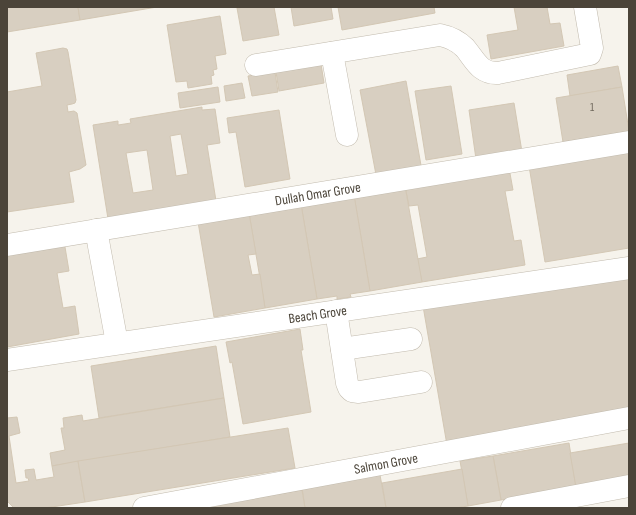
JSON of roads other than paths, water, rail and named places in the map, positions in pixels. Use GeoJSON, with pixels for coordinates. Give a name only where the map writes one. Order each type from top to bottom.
{"type":"FeatureCollection","features":[{"type":"Feature","properties":{"kind":"street"},"geometry":{"type":"LineString","coordinates":[[256,65],[440,35],[449,37],[458,42],[476,64],[490,74],[498,73],[590,54],[592,48],[585,7]]}},
{"type":"Feature","properties":{"kind":"street"},"geometry":{"type":"LineString","coordinates":[[332,53],[347,135]]}},
{"type":"Feature","properties":{"kind":"street","name":"Dullah Omar Grove"},"geometry":{"type":"LineString","coordinates":[[7,245],[629,142]]}},
{"type":"Feature","properties":{"kind":"street"},"geometry":{"type":"LineString","coordinates":[[96,230],[117,343]]}},
{"type":"Feature","properties":{"kind":"street","name":"Beach Grove"},"geometry":{"type":"LineString","coordinates":[[7,360],[629,268]]}},
{"type":"Feature","properties":{"kind":"street"},"geometry":{"type":"LineString","coordinates":[[336,311],[347,383],[352,391],[359,392],[421,382]]}},
{"type":"Feature","properties":{"kind":"street"},"geometry":{"type":"LineString","coordinates":[[342,349],[411,339]]}},
{"type":"Feature","properties":{"kind":"street","name":"Salmon Grove"},"geometry":{"type":"LineString","coordinates":[[144,508],[629,418]]}},
{"type":"Feature","properties":{"kind":"street"},"geometry":{"type":"LineString","coordinates":[[512,508],[629,486]]}}]}
